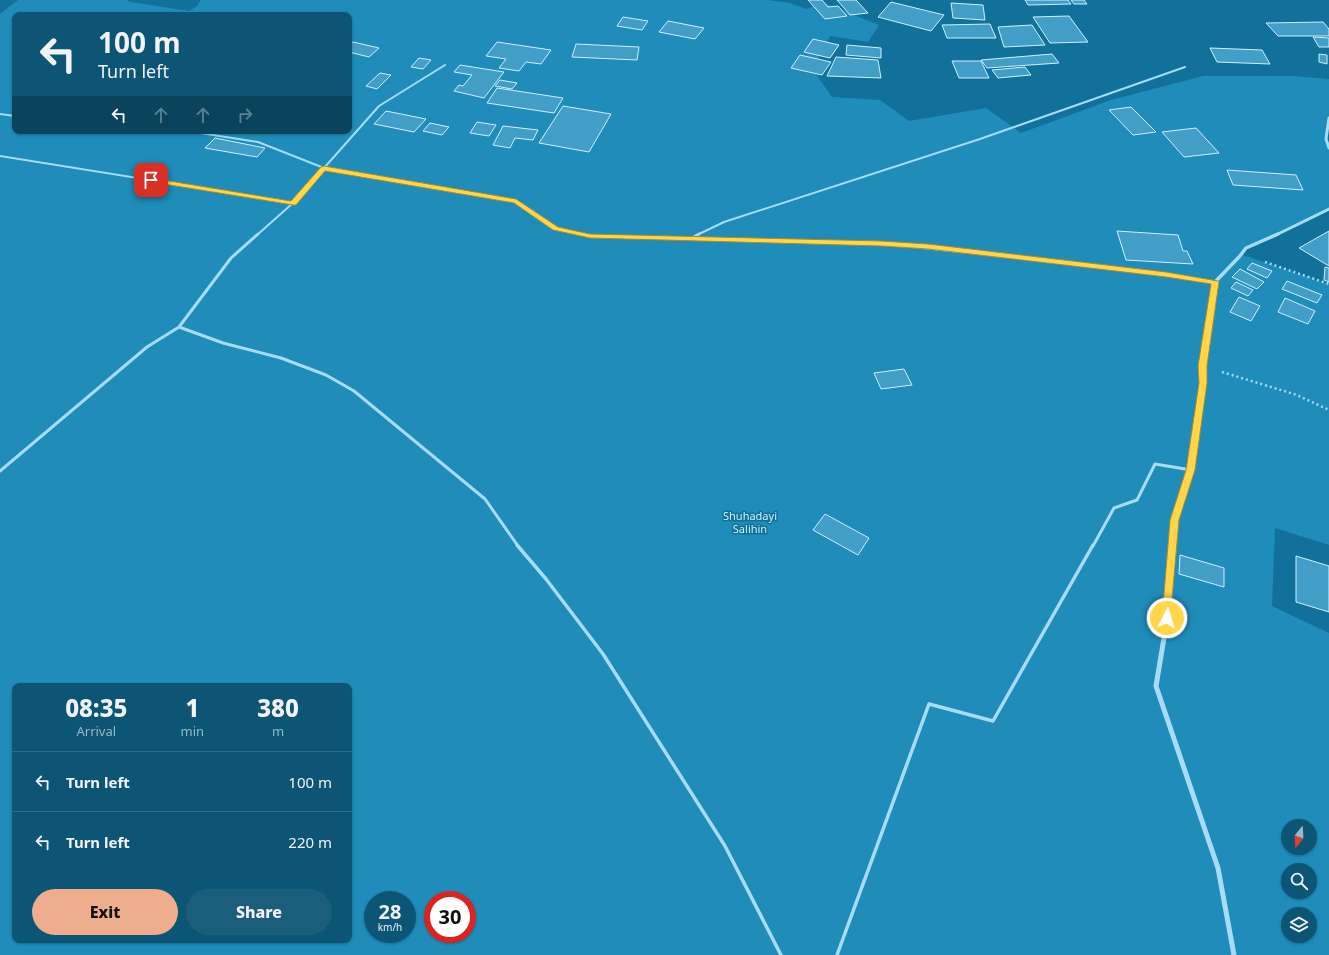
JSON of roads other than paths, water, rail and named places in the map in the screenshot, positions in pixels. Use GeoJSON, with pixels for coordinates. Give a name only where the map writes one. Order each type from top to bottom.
{"type":"FeatureCollection","features":[{"type":"Feature","properties":{"kind":"street"},"geometry":{"type":"LineString","coordinates":[[1329,118],[1326,140],[1329,148]]}},
{"type":"Feature","properties":{"kind":"street"},"geometry":{"type":"LineString","coordinates":[[1234,955],[1218,868],[1156,686],[1165,632],[1175,520],[1191,470],[1203,383],[1202,366],[1215,282],[1242,255],[1246,248],[1265,241],[1329,209]]}},
{"type":"Feature","properties":{"kind":"lane"},"geometry":{"type":"LineString","coordinates":[[0,470],[147,347],[179,327],[231,258],[293,203],[379,106],[445,65]]}},
{"type":"Feature","properties":{"kind":"lane"},"geometry":{"type":"LineString","coordinates":[[691,238],[724,222],[980,138],[1185,67]]}},
{"type":"Feature","properties":{"kind":"lane"},"geometry":{"type":"LineString","coordinates":[[0,114],[12,116]]}},
{"type":"Feature","properties":{"kind":"lane"},"geometry":{"type":"LineString","coordinates":[[207,134],[258,142],[324,168],[516,201],[555,228],[590,236],[881,243],[928,246],[1215,282]]}},
{"type":"Feature","properties":{"kind":"lane"},"geometry":{"type":"LineString","coordinates":[[0,156],[293,203]]}},
{"type":"Feature","properties":{"kind":"lane"},"geometry":{"type":"LineString","coordinates":[[179,327],[223,343],[280,358],[326,375],[354,391],[485,499],[515,542],[546,579],[603,654],[725,846],[781,955]]}},
{"type":"Feature","properties":{"kind":"lane"},"geometry":{"type":"LineString","coordinates":[[837,955],[929,704],[993,721],[1114,508],[1137,500],[1155,464],[1191,470]]}},
{"type":"Feature","properties":{"kind":"park label","name":"Shuhadayi Salihin"},"geometry":{"type":"Point","coordinates":[750,522]}}]}
